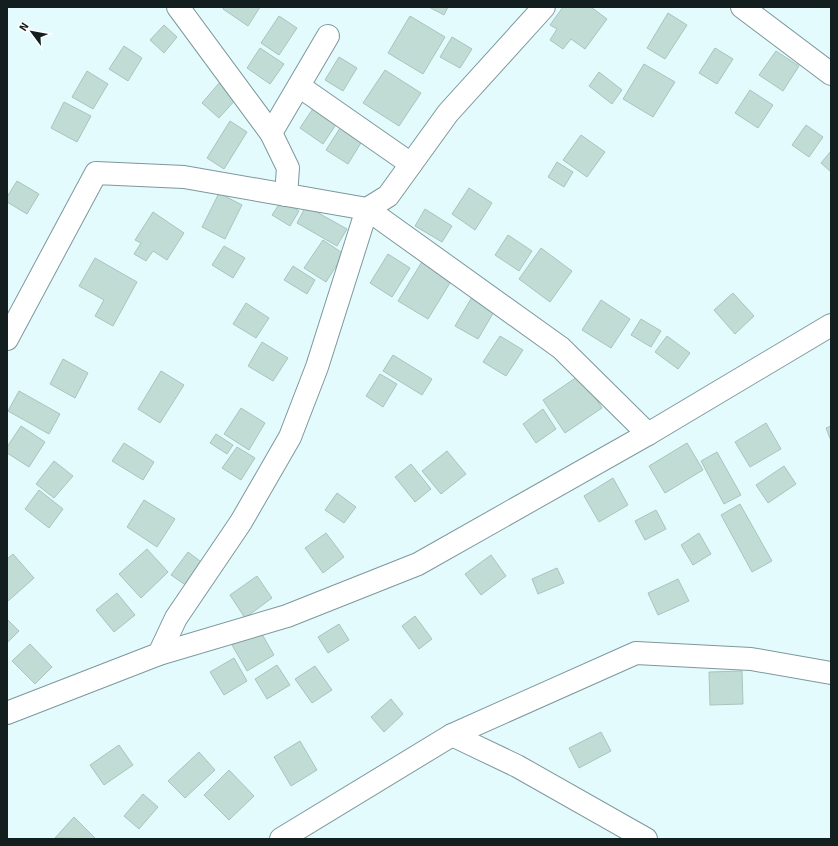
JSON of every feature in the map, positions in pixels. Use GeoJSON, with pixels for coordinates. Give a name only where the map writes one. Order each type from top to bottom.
{"type":"FeatureCollection","features":[{"type":"Feature","properties":{"kind":"street"},"geometry":{"type":"LineString","coordinates":[[178,7],[271,133],[288,168],[286,195]]}},
{"type":"Feature","properties":{"kind":"street"},"geometry":{"type":"LineString","coordinates":[[159,654],[176,618],[241,522],[290,437],[317,367],[367,209],[388,196],[448,113],[544,7]]}},
{"type":"Feature","properties":{"kind":"street"},"geometry":{"type":"LineString","coordinates":[[742,7],[831,74]]}},
{"type":"Feature","properties":{"kind":"street"},"geometry":{"type":"LineString","coordinates":[[271,133],[328,36]]}},
{"type":"Feature","properties":{"kind":"street"},"geometry":{"type":"LineString","coordinates":[[299,86],[411,164]]}},
{"type":"Feature","properties":{"kind":"street"},"geometry":{"type":"LineString","coordinates":[[7,339],[96,173],[184,177],[367,209],[561,348],[648,434]]}},
{"type":"Feature","properties":{"kind":"street"},"geometry":{"type":"LineString","coordinates":[[7,713],[159,654],[287,616],[418,564],[648,434],[831,325]]}},
{"type":"Feature","properties":{"kind":"street"},"geometry":{"type":"LineString","coordinates":[[281,839],[452,735],[636,653],[751,659],[831,673]]}},
{"type":"Feature","properties":{"kind":"street"},"geometry":{"type":"LineString","coordinates":[[452,735],[517,766],[646,839]]}},
{"type":"Feature","properties":{"kind":"building"},"geometry":{"type":"Polygon","coordinates":[[[224,7],[260,7],[248,26],[223,9],[224,7]]]}},
{"type":"Feature","properties":{"kind":"building"},"geometry":{"type":"Polygon","coordinates":[[[429,7],[448,7],[444,15],[429,7]]]}},
{"type":"Feature","properties":{"kind":"building"},"geometry":{"type":"Polygon","coordinates":[[[563,7],[591,7],[607,19],[585,49],[571,39],[563,49],[550,40],[557,29],[550,25],[563,7]]]}},
{"type":"Feature","properties":{"kind":"building"},"geometry":{"type":"Polygon","coordinates":[[[668,13],[687,25],[665,59],[647,48],[668,13]]]}},
{"type":"Feature","properties":{"kind":"building"},"geometry":{"type":"Polygon","coordinates":[[[279,16],[297,28],[279,55],[261,43],[279,16]]]}},
{"type":"Feature","properties":{"kind":"building"},"geometry":{"type":"Polygon","coordinates":[[[410,16],[445,37],[423,74],[388,53],[410,16]]]}},
{"type":"Feature","properties":{"kind":"building"},"geometry":{"type":"Polygon","coordinates":[[[164,25],[177,37],[164,53],[150,40],[164,25]]]}},
{"type":"Feature","properties":{"kind":"building"},"geometry":{"type":"Polygon","coordinates":[[[452,37],[472,49],[460,68],[440,57],[452,37]]]}},
{"type":"Feature","properties":{"kind":"building"},"geometry":{"type":"Polygon","coordinates":[[[124,46],[142,58],[128,81],[109,69],[124,46]]]}},
{"type":"Feature","properties":{"kind":"building"},"geometry":{"type":"Polygon","coordinates":[[[260,48],[284,64],[270,84],[247,68],[260,48]]]}},
{"type":"Feature","properties":{"kind":"building"},"geometry":{"type":"Polygon","coordinates":[[[715,48],[733,59],[717,84],[699,73],[715,48]]]}},
{"type":"Feature","properties":{"kind":"building"},"geometry":{"type":"Polygon","coordinates":[[[776,51],[799,66],[783,91],[759,75],[776,51]]]}},
{"type":"Feature","properties":{"kind":"building"},"geometry":{"type":"Polygon","coordinates":[[[339,57],[357,68],[343,91],[325,80],[339,57]]]}},
{"type":"Feature","properties":{"kind":"building"},"geometry":{"type":"Polygon","coordinates":[[[644,64],[675,82],[653,117],[623,99],[644,64]]]}},
{"type":"Feature","properties":{"kind":"building"},"geometry":{"type":"Polygon","coordinates":[[[385,70],[421,93],[399,126],[363,103],[385,70]]]}},
{"type":"Feature","properties":{"kind":"building"},"geometry":{"type":"Polygon","coordinates":[[[87,71],[108,84],[93,109],[72,97],[87,71]]]}},
{"type":"Feature","properties":{"kind":"building"},"geometry":{"type":"Polygon","coordinates":[[[599,72],[622,90],[612,104],[589,86],[599,72]]]}},
{"type":"Feature","properties":{"kind":"building"},"geometry":{"type":"Polygon","coordinates":[[[220,82],[238,97],[219,118],[202,103],[220,82]]]}},
{"type":"Feature","properties":{"kind":"building"},"geometry":{"type":"Polygon","coordinates":[[[750,90],[773,105],[758,128],[735,113],[750,90]]]}},
{"type":"Feature","properties":{"kind":"building"},"geometry":{"type":"Polygon","coordinates":[[[64,102],[91,116],[77,142],[51,128],[64,102]]]}},
{"type":"Feature","properties":{"kind":"building"},"geometry":{"type":"Polygon","coordinates":[[[316,104],[339,120],[323,144],[300,128],[316,104]]]}},
{"type":"Feature","properties":{"kind":"building"},"geometry":{"type":"Polygon","coordinates":[[[230,121],[247,132],[224,169],[207,158],[230,121]]]}},
{"type":"Feature","properties":{"kind":"building"},"geometry":{"type":"Polygon","coordinates":[[[342,125],[364,138],[348,164],[326,150],[342,125]]]}},
{"type":"Feature","properties":{"kind":"building"},"geometry":{"type":"Polygon","coordinates":[[[806,125],[823,137],[809,157],[792,145],[806,125]]]}},
{"type":"Feature","properties":{"kind":"building"},"geometry":{"type":"Polygon","coordinates":[[[581,135],[605,152],[587,177],[563,160],[581,135]]]}},
{"type":"Feature","properties":{"kind":"building"},"geometry":{"type":"Polygon","coordinates":[[[831,151],[831,172],[821,163],[831,151]]]}},
{"type":"Feature","properties":{"kind":"building"},"geometry":{"type":"Polygon","coordinates":[[[557,162],[573,172],[564,187],[548,177],[557,162]]]}},
{"type":"Feature","properties":{"kind":"building"},"geometry":{"type":"Polygon","coordinates":[[[17,181],[39,194],[27,214],[7,202],[7,197],[17,181]]]}},
{"type":"Feature","properties":{"kind":"building"},"geometry":{"type":"Polygon","coordinates":[[[469,188],[492,203],[475,230],[452,214],[469,188]]]}},
{"type":"Feature","properties":{"kind":"building"},"geometry":{"type":"Polygon","coordinates":[[[219,193],[242,205],[225,239],[202,227],[219,193]]]}},
{"type":"Feature","properties":{"kind":"building"},"geometry":{"type":"Polygon","coordinates":[[[282,200],[299,211],[290,226],[272,215],[282,200]]]}},
{"type":"Feature","properties":{"kind":"building"},"geometry":{"type":"Polygon","coordinates":[[[306,206],[347,229],[337,246],[297,223],[306,206]]]}},
{"type":"Feature","properties":{"kind":"building"},"geometry":{"type":"Polygon","coordinates":[[[425,209],[452,226],[442,242],[415,226],[425,209]]]}},
{"type":"Feature","properties":{"kind":"building"},"geometry":{"type":"Polygon","coordinates":[[[153,212],[184,233],[167,260],[153,251],[146,261],[134,254],[141,243],[135,240],[153,212]]]}},
{"type":"Feature","properties":{"kind":"building"},"geometry":{"type":"Polygon","coordinates":[[[508,235],[532,251],[519,271],[495,255],[508,235]]]}},
{"type":"Feature","properties":{"kind":"building"},"geometry":{"type":"Polygon","coordinates":[[[323,240],[344,254],[326,282],[304,268],[323,240]]]}},
{"type":"Feature","properties":{"kind":"building"},"geometry":{"type":"Polygon","coordinates":[[[224,246],[245,258],[233,278],[212,265],[224,246]]]}},
{"type":"Feature","properties":{"kind":"building"},"geometry":{"type":"Polygon","coordinates":[[[541,248],[572,271],[550,302],[519,279],[541,248]]]}},
{"type":"Feature","properties":{"kind":"building"},"geometry":{"type":"Polygon","coordinates":[[[388,254],[410,268],[392,297],[370,283],[388,254]]]}},
{"type":"Feature","properties":{"kind":"building"},"geometry":{"type":"Polygon","coordinates":[[[95,258],[137,282],[113,326],[95,316],[104,300],[79,286],[95,258]]]}},
{"type":"Feature","properties":{"kind":"building"},"geometry":{"type":"Polygon","coordinates":[[[423,260],[453,278],[428,319],[398,301],[423,260]]]}},
{"type":"Feature","properties":{"kind":"building"},"geometry":{"type":"Polygon","coordinates":[[[293,266],[315,280],[307,294],[284,280],[293,266]]]}},
{"type":"Feature","properties":{"kind":"building"},"geometry":{"type":"Polygon","coordinates":[[[733,293],[754,316],[735,334],[714,310],[733,293]]]}},
{"type":"Feature","properties":{"kind":"building"},"geometry":{"type":"Polygon","coordinates":[[[472,297],[495,310],[478,339],[455,326],[472,297]]]}},
{"type":"Feature","properties":{"kind":"building"},"geometry":{"type":"Polygon","coordinates":[[[601,300],[630,319],[611,348],[582,330],[601,300]]]}},
{"type":"Feature","properties":{"kind":"building"},"geometry":{"type":"Polygon","coordinates":[[[246,303],[269,318],[256,338],[233,324],[246,303]]]}},
{"type":"Feature","properties":{"kind":"building"},"geometry":{"type":"Polygon","coordinates":[[[641,319],[661,331],[651,347],[631,335],[641,319]]]}},
{"type":"Feature","properties":{"kind":"building"},"geometry":{"type":"Polygon","coordinates":[[[500,336],[523,350],[506,376],[483,362],[500,336]]]}},
{"type":"Feature","properties":{"kind":"building"},"geometry":{"type":"Polygon","coordinates":[[[667,336],[690,353],[678,369],[655,352],[667,336]]]}},
{"type":"Feature","properties":{"kind":"building"},"geometry":{"type":"Polygon","coordinates":[[[262,342],[288,358],[273,381],[248,366],[262,342]]]}},
{"type":"Feature","properties":{"kind":"building"},"geometry":{"type":"Polygon","coordinates":[[[393,355],[432,379],[422,395],[383,371],[393,355]]]}},
{"type":"Feature","properties":{"kind":"building"},"geometry":{"type":"Polygon","coordinates":[[[63,359],[88,373],[75,398],[50,384],[63,359]]]}},
{"type":"Feature","properties":{"kind":"building"},"geometry":{"type":"Polygon","coordinates":[[[161,371],[184,385],[160,423],[138,409],[161,371]]]}},
{"type":"Feature","properties":{"kind":"building"},"geometry":{"type":"Polygon","coordinates":[[[380,374],[397,384],[383,407],[366,396],[380,374]]]}},
{"type":"Feature","properties":{"kind":"building"},"geometry":{"type":"Polygon","coordinates":[[[580,375],[602,408],[565,433],[543,400],[580,375]]]}},
{"type":"Feature","properties":{"kind":"building"},"geometry":{"type":"Polygon","coordinates":[[[19,391],[60,414],[49,434],[8,411],[19,391]]]}},
{"type":"Feature","properties":{"kind":"building"},"geometry":{"type":"Polygon","coordinates":[[[241,408],[265,423],[249,450],[224,434],[241,408]]]}},
{"type":"Feature","properties":{"kind":"building"},"geometry":{"type":"Polygon","coordinates":[[[543,409],[556,429],[536,443],[523,424],[543,409]]]}},
{"type":"Feature","properties":{"kind":"building"},"geometry":{"type":"Polygon","coordinates":[[[766,423],[781,449],[750,467],[735,442],[766,423]]]}},
{"type":"Feature","properties":{"kind":"building"},"geometry":{"type":"Polygon","coordinates":[[[21,426],[45,442],[29,467],[7,453],[7,447],[21,426]]]}},
{"type":"Feature","properties":{"kind":"building"},"geometry":{"type":"Polygon","coordinates":[[[831,426],[831,441],[826,428],[831,426]]]}},
{"type":"Feature","properties":{"kind":"building"},"geometry":{"type":"Polygon","coordinates":[[[216,434],[233,445],[227,454],[210,443],[216,434]]]}},
{"type":"Feature","properties":{"kind":"building"},"geometry":{"type":"Polygon","coordinates":[[[124,443],[154,462],[143,480],[112,461],[124,443]]]}},
{"type":"Feature","properties":{"kind":"building"},"geometry":{"type":"Polygon","coordinates":[[[687,443],[703,470],[665,493],[649,466],[687,443]]]}},
{"type":"Feature","properties":{"kind":"building"},"geometry":{"type":"Polygon","coordinates":[[[237,447],[255,458],[241,480],[222,468],[237,447]]]}},
{"type":"Feature","properties":{"kind":"building"},"geometry":{"type":"Polygon","coordinates":[[[447,451],[466,474],[441,494],[422,471],[447,451]]]}},
{"type":"Feature","properties":{"kind":"building"},"geometry":{"type":"Polygon","coordinates":[[[717,452],[741,495],[724,504],[701,461],[717,452]]]}},
{"type":"Feature","properties":{"kind":"building"},"geometry":{"type":"Polygon","coordinates":[[[54,461],[73,476],[54,498],[36,484],[54,461]]]}},
{"type":"Feature","properties":{"kind":"building"},"geometry":{"type":"Polygon","coordinates":[[[411,464],[431,489],[415,502],[395,477],[411,464]]]}},
{"type":"Feature","properties":{"kind":"building"},"geometry":{"type":"Polygon","coordinates":[[[784,466],[796,484],[768,503],[756,485],[784,466]]]}},
{"type":"Feature","properties":{"kind":"building"},"geometry":{"type":"Polygon","coordinates":[[[613,478],[628,505],[599,522],[584,496],[613,478]]]}},
{"type":"Feature","properties":{"kind":"building"},"geometry":{"type":"Polygon","coordinates":[[[39,490],[63,509],[49,528],[25,509],[39,490]]]}},
{"type":"Feature","properties":{"kind":"building"},"geometry":{"type":"Polygon","coordinates":[[[337,493],[356,507],[344,523],[325,510],[337,493]]]}},
{"type":"Feature","properties":{"kind":"building"},"geometry":{"type":"Polygon","coordinates":[[[144,500],[175,519],[157,547],[127,527],[144,500]]]}},
{"type":"Feature","properties":{"kind":"building"},"geometry":{"type":"Polygon","coordinates":[[[740,504],[772,561],[752,572],[721,515],[740,504]]]}},
{"type":"Feature","properties":{"kind":"building"},"geometry":{"type":"Polygon","coordinates":[[[656,510],[666,529],[645,540],[635,521],[656,510]]]}},
{"type":"Feature","properties":{"kind":"building"},"geometry":{"type":"Polygon","coordinates":[[[326,533],[344,557],[323,573],[305,548],[326,533]]]}},
{"type":"Feature","properties":{"kind":"building"},"geometry":{"type":"Polygon","coordinates":[[[699,533],[711,554],[693,565],[681,545],[699,533]]]}},
{"type":"Feature","properties":{"kind":"building"},"geometry":{"type":"Polygon","coordinates":[[[147,549],[168,572],[141,598],[119,574],[147,549]]]}},
{"type":"Feature","properties":{"kind":"building"},"geometry":{"type":"Polygon","coordinates":[[[188,552],[204,564],[187,586],[171,575],[188,552]]]}},
{"type":"Feature","properties":{"kind":"building"},"geometry":{"type":"Polygon","coordinates":[[[13,554],[34,578],[7,602],[7,559],[13,554]]]}},
{"type":"Feature","properties":{"kind":"building"},"geometry":{"type":"Polygon","coordinates":[[[491,555],[506,576],[481,595],[465,574],[491,555]]]}},
{"type":"Feature","properties":{"kind":"building"},"geometry":{"type":"Polygon","coordinates":[[[557,568],[564,583],[538,594],[532,579],[557,568]]]}},
{"type":"Feature","properties":{"kind":"building"},"geometry":{"type":"Polygon","coordinates":[[[257,576],[272,598],[245,618],[230,595],[257,576]]]}},
{"type":"Feature","properties":{"kind":"building"},"geometry":{"type":"Polygon","coordinates":[[[678,579],[689,601],[658,615],[648,593],[678,579]]]}},
{"type":"Feature","properties":{"kind":"building"},"geometry":{"type":"Polygon","coordinates":[[[117,593],[135,615],[114,632],[96,610],[117,593]]]}},
{"type":"Feature","properties":{"kind":"building"},"geometry":{"type":"Polygon","coordinates":[[[415,616],[432,639],[419,649],[402,626],[415,616]]]}},
{"type":"Feature","properties":{"kind":"building"},"geometry":{"type":"Polygon","coordinates":[[[7,619],[19,631],[7,643],[7,619]]]}},
{"type":"Feature","properties":{"kind":"building"},"geometry":{"type":"Polygon","coordinates":[[[339,624],[349,640],[328,653],[318,637],[339,624]]]}},
{"type":"Feature","properties":{"kind":"building"},"geometry":{"type":"Polygon","coordinates":[[[259,629],[274,655],[247,671],[232,645],[259,629]]]}},
{"type":"Feature","properties":{"kind":"building"},"geometry":{"type":"Polygon","coordinates":[[[30,644],[52,667],[35,684],[12,661],[30,644]]]}},
{"type":"Feature","properties":{"kind":"building"},"geometry":{"type":"Polygon","coordinates":[[[234,658],[247,681],[224,695],[210,672],[234,658]]]}},
{"type":"Feature","properties":{"kind":"building"},"geometry":{"type":"Polygon","coordinates":[[[277,665],[290,685],[267,699],[255,679],[277,665]]]}},
{"type":"Feature","properties":{"kind":"building"},"geometry":{"type":"Polygon","coordinates":[[[315,666],[332,690],[312,703],[295,679],[315,666]]]}},
{"type":"Feature","properties":{"kind":"building"},"geometry":{"type":"Polygon","coordinates":[[[742,671],[743,704],[710,705],[709,672],[742,671]]]}},
{"type":"Feature","properties":{"kind":"building"},"geometry":{"type":"Polygon","coordinates":[[[391,699],[403,714],[384,732],[371,717],[391,699]]]}},
{"type":"Feature","properties":{"kind":"building"},"geometry":{"type":"Polygon","coordinates":[[[601,732],[611,751],[579,768],[569,748],[601,732]]]}},
{"type":"Feature","properties":{"kind":"building"},"geometry":{"type":"Polygon","coordinates":[[[300,741],[317,770],[291,786],[274,757],[300,741]]]}},
{"type":"Feature","properties":{"kind":"building"},"geometry":{"type":"Polygon","coordinates":[[[119,745],[133,765],[104,785],[90,765],[119,745]]]}},
{"type":"Feature","properties":{"kind":"building"},"geometry":{"type":"Polygon","coordinates":[[[199,752],[215,770],[185,798],[168,781],[199,752]]]}},
{"type":"Feature","properties":{"kind":"building"},"geometry":{"type":"Polygon","coordinates":[[[229,770],[254,796],[229,820],[204,795],[229,770]]]}},
{"type":"Feature","properties":{"kind":"building"},"geometry":{"type":"Polygon","coordinates":[[[143,794],[158,807],[139,829],[124,816],[143,794]]]}},
{"type":"Feature","properties":{"kind":"building"},"geometry":{"type":"Polygon","coordinates":[[[74,817],[96,839],[55,838],[74,817]]]}}]}
